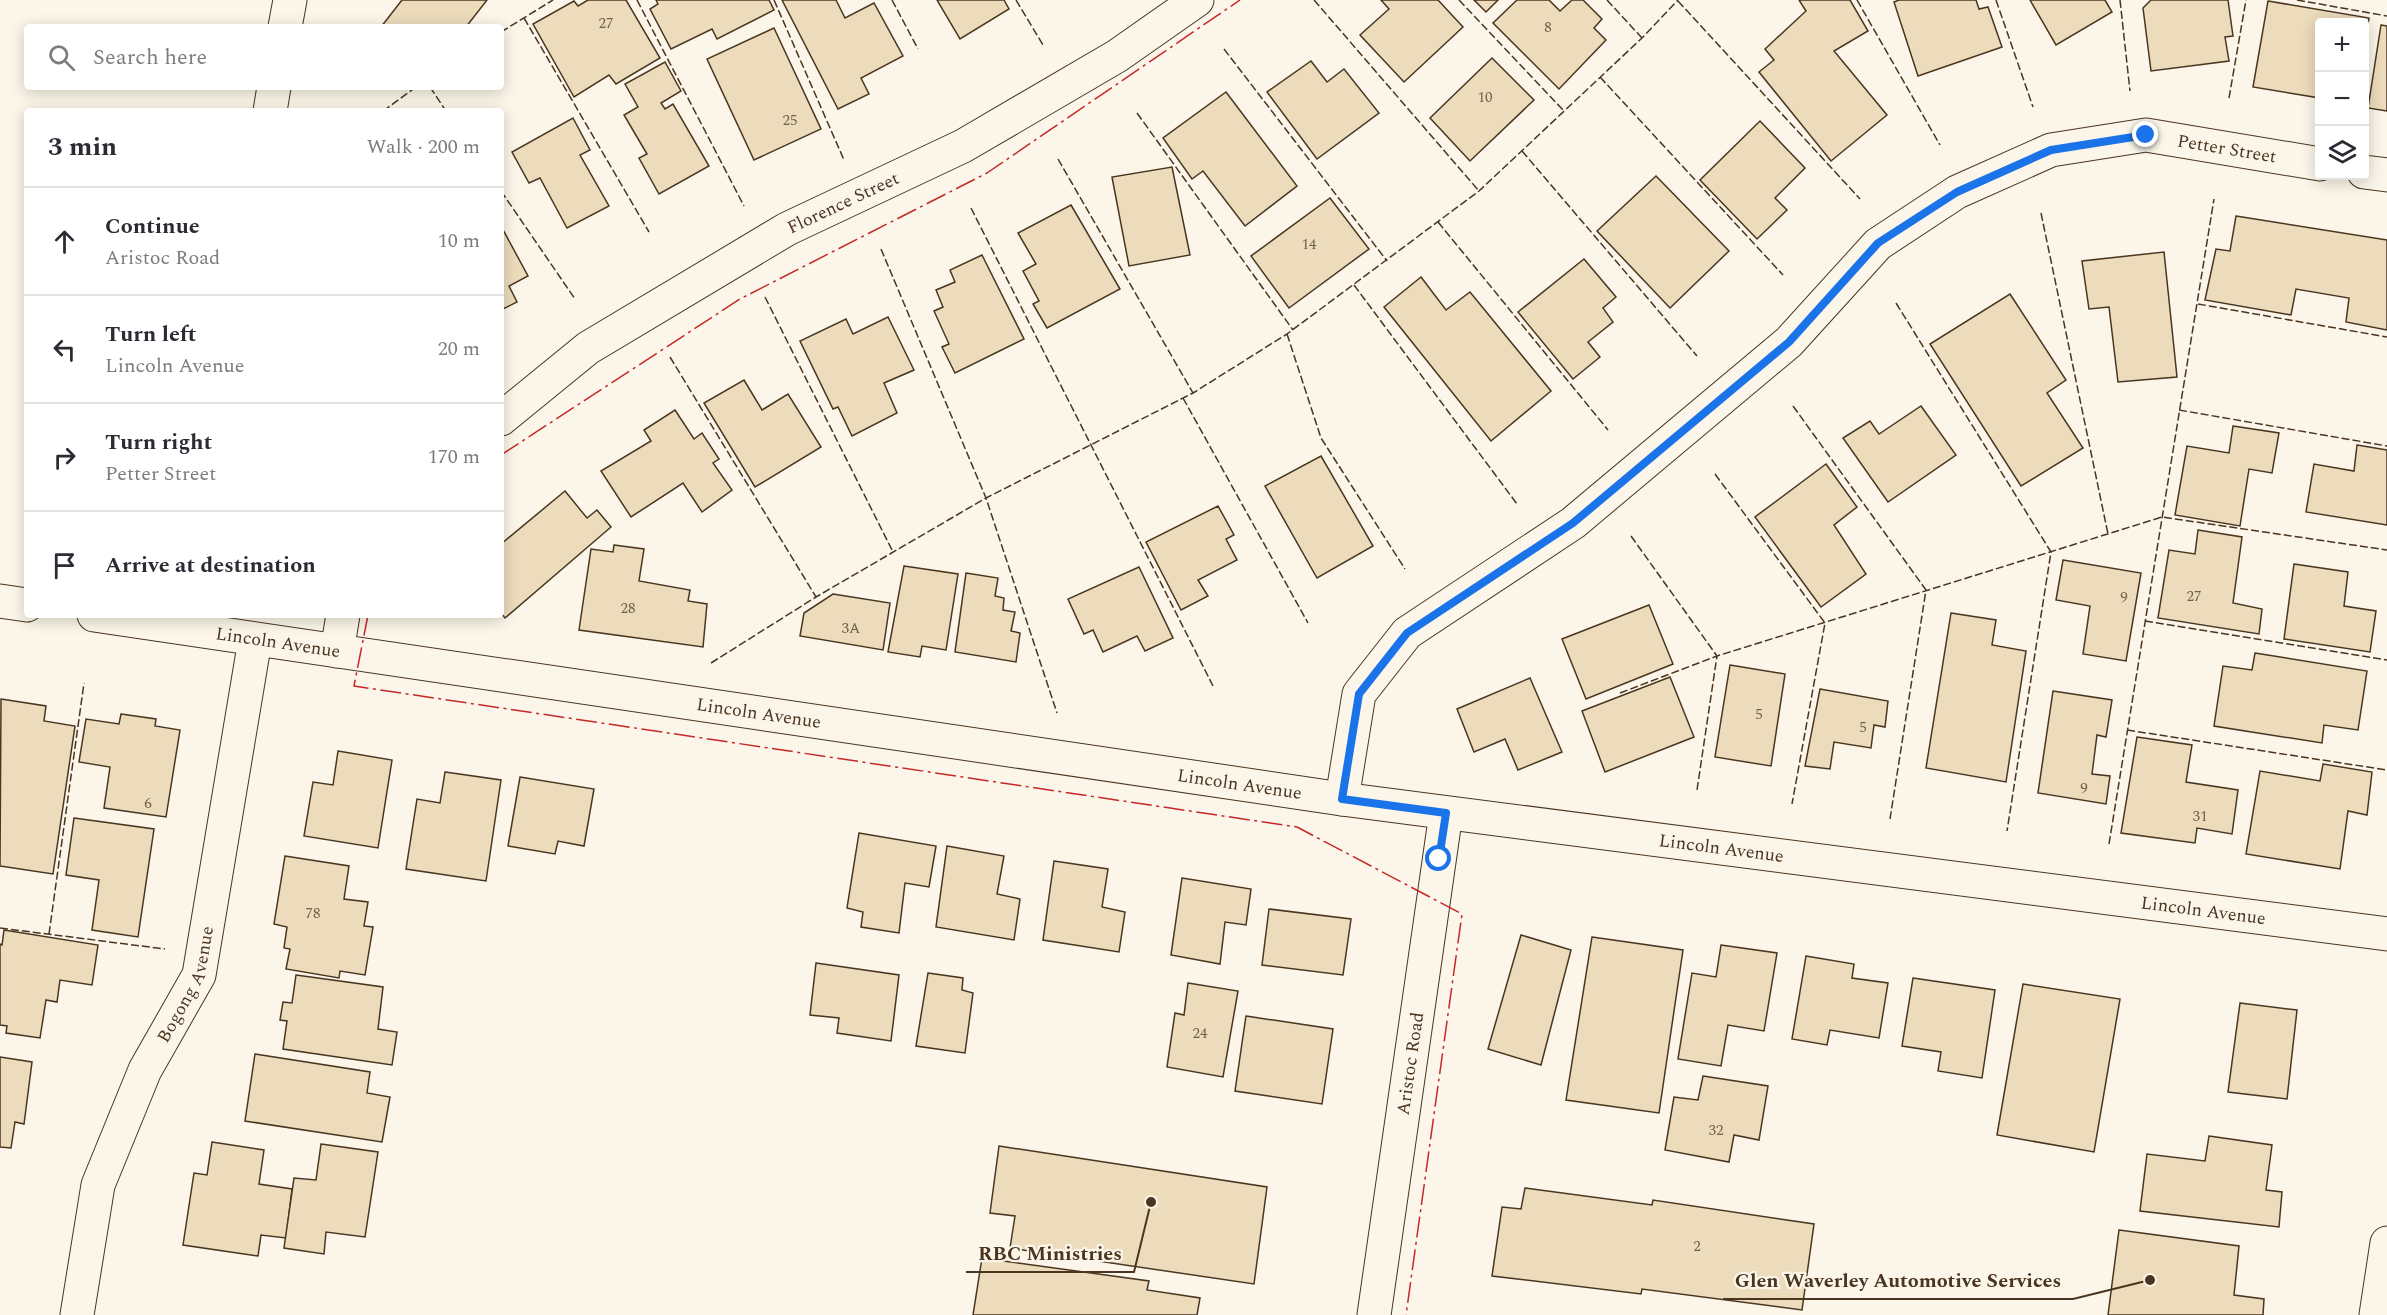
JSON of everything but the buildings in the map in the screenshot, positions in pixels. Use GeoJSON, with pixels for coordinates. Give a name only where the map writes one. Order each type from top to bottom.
{"type":"FeatureCollection","features":[{"type":"Feature","properties":{"kind":"street"},"geometry":{"type":"LineString","coordinates":[[286,24],[290,0]]}},
{"type":"Feature","properties":{"kind":"street","name":"Florence Street"},"geometry":{"type":"LineString","coordinates":[[504,417],[588,348],[787,229],[963,146],[1117,56],[1197,0]]}},
{"type":"Feature","properties":{"kind":"street"},"geometry":{"type":"LineString","coordinates":[[270,108],[274,90]]}},
{"type":"Feature","properties":{"kind":"street","name":"Petter Street"},"geometry":{"type":"LineString","coordinates":[[1342,799],[1359,694],[1407,633],[1573,523],[1789,342],[1878,243],[1957,192],[2051,150],[2146,135],[2315,163]]}},
{"type":"Feature","properties":{"kind":"street"},"geometry":{"type":"LineString","coordinates":[[2369,173],[2387,175]]}},
{"type":"Feature","properties":{"kind":"street"},"geometry":{"type":"LineString","coordinates":[[0,601],[24,605]]}},
{"type":"Feature","properties":{"kind":"street","name":"Lincoln Avenue"},"geometry":{"type":"LineString","coordinates":[[113,618],[1342,799],[2387,934]]}},
{"type":"Feature","properties":{"kind":"street"},"geometry":{"type":"LineString","coordinates":[[337,651],[342,618]]}},
{"type":"Feature","properties":{"kind":"street","name":"Bogong Avenue"},"geometry":{"type":"LineString","coordinates":[[77,1315],[98,1185],[145,1070],[199,975],[255,640]]}},
{"type":"Feature","properties":{"kind":"street","name":"Aristoc Road"},"geometry":{"type":"LineString","coordinates":[[1374,1315],[1446,813]]}},
{"type":"Feature","properties":{"kind":"street"},"geometry":{"type":"LineString","coordinates":[[2376,1315],[2387,1243]]}},
{"type":"Feature","properties":{"kind":"fence"},"geometry":{"type":"LineString","coordinates":[[504,30],[553,0]]}},
{"type":"Feature","properties":{"kind":"fence"},"geometry":{"type":"LineString","coordinates":[[637,0],[744,206]]}},
{"type":"Feature","properties":{"kind":"fence"},"geometry":{"type":"LineString","coordinates":[[774,0],[844,160]]}},
{"type":"Feature","properties":{"kind":"fence"},"geometry":{"type":"LineString","coordinates":[[892,0],[918,49]]}},
{"type":"Feature","properties":{"kind":"fence"},"geometry":{"type":"LineString","coordinates":[[1016,0],[1043,45]]}},
{"type":"Feature","properties":{"kind":"fence"},"geometry":{"type":"LineString","coordinates":[[1314,0],[1479,191]]}},
{"type":"Feature","properties":{"kind":"fence"},"geometry":{"type":"LineString","coordinates":[[1459,0],[1564,111]]}},
{"type":"Feature","properties":{"kind":"fence"},"geometry":{"type":"LineString","coordinates":[[1607,0],[1642,38]]}},
{"type":"Feature","properties":{"kind":"fence"},"geometry":{"type":"LineString","coordinates":[[711,663],[816,597],[986,498],[1193,393],[1287,334],[1479,191],[1642,38],[1678,0]]}},
{"type":"Feature","properties":{"kind":"fence"},"geometry":{"type":"LineString","coordinates":[[1857,0],[1940,145]]}},
{"type":"Feature","properties":{"kind":"fence"},"geometry":{"type":"LineString","coordinates":[[1996,0],[2033,107]]}},
{"type":"Feature","properties":{"kind":"fence"},"geometry":{"type":"LineString","coordinates":[[2120,0],[2130,91]]}},
{"type":"Feature","properties":{"kind":"fence"},"geometry":{"type":"LineString","coordinates":[[2229,98],[2246,0]]}},
{"type":"Feature","properties":{"kind":"fence"},"geometry":{"type":"LineString","coordinates":[[2297,0],[2387,16]]}},
{"type":"Feature","properties":{"kind":"fence"},"geometry":{"type":"LineString","coordinates":[[1678,1],[1860,199]]}},
{"type":"Feature","properties":{"kind":"fence"},"geometry":{"type":"LineString","coordinates":[[524,18],[649,232]]}},
{"type":"Feature","properties":{"kind":"fence"},"geometry":{"type":"LineString","coordinates":[[1224,49],[1387,261]]}},
{"type":"Feature","properties":{"kind":"fence"},"geometry":{"type":"LineString","coordinates":[[1600,77],[1783,275]]}},
{"type":"Feature","properties":{"kind":"fence"},"geometry":{"type":"LineString","coordinates":[[387,108],[412,90]]}},
{"type":"Feature","properties":{"kind":"fence"},"geometry":{"type":"LineString","coordinates":[[432,90],[444,108]]}},
{"type":"Feature","properties":{"kind":"fence"},"geometry":{"type":"LineString","coordinates":[[1137,113],[1293,330]]}},
{"type":"Feature","properties":{"kind":"fence"},"geometry":{"type":"LineString","coordinates":[[1522,151],[1697,356]]}},
{"type":"Feature","properties":{"kind":"fence"},"geometry":{"type":"LineString","coordinates":[[1058,159],[1193,393]]}},
{"type":"Feature","properties":{"kind":"fence"},"geometry":{"type":"LineString","coordinates":[[504,195],[575,299]]}},
{"type":"Feature","properties":{"kind":"fence"},"geometry":{"type":"LineString","coordinates":[[2109,844],[2214,199]]}},
{"type":"Feature","properties":{"kind":"fence"},"geometry":{"type":"LineString","coordinates":[[971,208],[1213,686]]}},
{"type":"Feature","properties":{"kind":"fence"},"geometry":{"type":"LineString","coordinates":[[2041,213],[2108,534]]}},
{"type":"Feature","properties":{"kind":"fence"},"geometry":{"type":"LineString","coordinates":[[1438,222],[1608,430]]}},
{"type":"Feature","properties":{"kind":"fence"},"geometry":{"type":"LineString","coordinates":[[881,249],[986,498],[1057,713]]}},
{"type":"Feature","properties":{"kind":"fence"},"geometry":{"type":"LineString","coordinates":[[1354,285],[1517,504]]}},
{"type":"Feature","properties":{"kind":"fence"},"geometry":{"type":"LineString","coordinates":[[765,297],[893,552]]}},
{"type":"Feature","properties":{"kind":"fence"},"geometry":{"type":"LineString","coordinates":[[1896,303],[2051,552],[2007,831]]}},
{"type":"Feature","properties":{"kind":"fence"},"geometry":{"type":"LineString","coordinates":[[2198,304],[2387,337]]}},
{"type":"Feature","properties":{"kind":"fence"},"geometry":{"type":"LineString","coordinates":[[1287,334],[1321,438],[1405,569]]}},
{"type":"Feature","properties":{"kind":"fence"},"geometry":{"type":"LineString","coordinates":[[670,357],[816,597]]}},
{"type":"Feature","properties":{"kind":"fence"},"geometry":{"type":"LineString","coordinates":[[1183,398],[1308,623]]}},
{"type":"Feature","properties":{"kind":"fence"},"geometry":{"type":"LineString","coordinates":[[1793,406],[1926,590],[1890,819]]}},
{"type":"Feature","properties":{"kind":"fence"},"geometry":{"type":"LineString","coordinates":[[2179,410],[2387,446]]}},
{"type":"Feature","properties":{"kind":"fence"},"geometry":{"type":"LineString","coordinates":[[1715,474],[1825,623],[1792,804]]}},
{"type":"Feature","properties":{"kind":"fence"},"geometry":{"type":"LineString","coordinates":[[1620,693],[1717,656],[2162,517],[2387,550]]}},
{"type":"Feature","properties":{"kind":"fence"},"geometry":{"type":"LineString","coordinates":[[1631,536],[1717,656],[1697,790]]}},
{"type":"Feature","properties":{"kind":"fence"},"geometry":{"type":"LineString","coordinates":[[2145,621],[2387,660]]}},
{"type":"Feature","properties":{"kind":"fence"},"geometry":{"type":"LineString","coordinates":[[49,934],[84,683]]}},
{"type":"Feature","properties":{"kind":"fence"},"geometry":{"type":"LineString","coordinates":[[2127,730],[2387,770]]}},
{"type":"Feature","properties":{"kind":"fence"},"geometry":{"type":"LineString","coordinates":[[0,928],[165,949]]}},
{"type":"Feature","properties":{"kind":"power"},"geometry":{"type":"LineString","coordinates":[[504,453],[740,299],[987,173],[1240,0]]}},
{"type":"Feature","properties":{"kind":"power"},"geometry":{"type":"LineString","coordinates":[[367,618],[354,686],[1297,827],[1462,914],[1406,1315]]}},
{"type":"Feature","properties":{"kind":"place","name":"RBC Ministries"},"geometry":{"type":"Point","coordinates":[1151,1202]}},
{"type":"Feature","properties":{"kind":"place","name":"Glen Waverley Automotive Services"},"geometry":{"type":"Point","coordinates":[2150,1280]}},
{"type":"Feature","properties":{"kind":"route"},"geometry":{"type":"LineString","coordinates":[[1439,859],[1446,813],[1342,799],[1359,694],[1407,633],[1573,523],[1789,342],[1878,243],[1957,192],[2051,150],[2146,135]]}}]}
